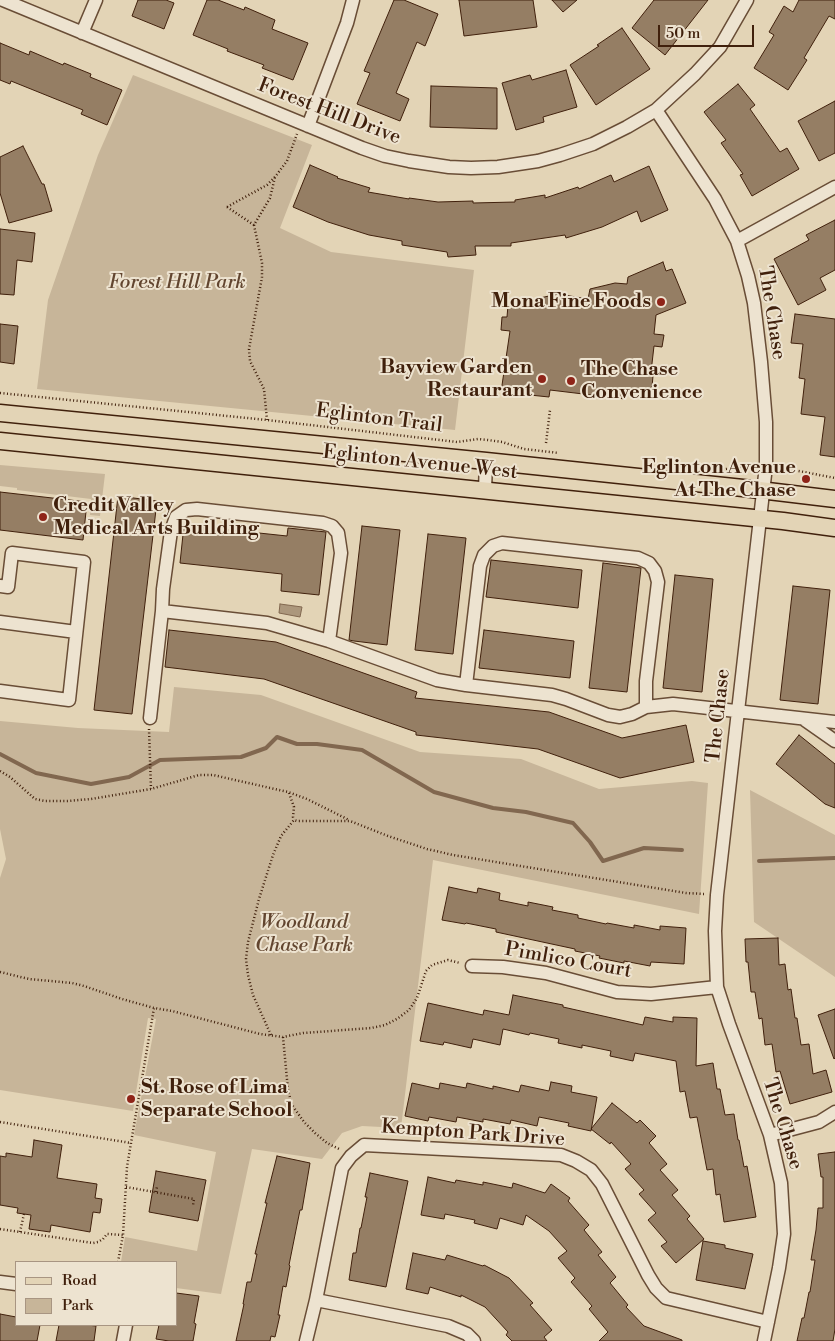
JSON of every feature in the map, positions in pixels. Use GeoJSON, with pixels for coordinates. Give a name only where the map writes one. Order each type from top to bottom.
{"type":"FeatureCollection","features":[{"type":"Feature","properties":{"kind":"main road","name":"Eglinton Avenue West"},"geometry":{"type":"LineString","coordinates":[[0,413],[486,461],[835,499]]}},
{"type":"Feature","properties":{"kind":"main road","name":"Eglinton Avenue West"},"geometry":{"type":"LineString","coordinates":[[0,441],[760,518],[835,528]]}},
{"type":"Feature","properties":{"kind":"street","name":"Forest Hill Drive"},"geometry":{"type":"LineString","coordinates":[[3,0],[362,148],[409,162],[470,168],[498,167],[560,156],[628,126],[656,110],[695,74],[720,47],[747,0]]}},
{"type":"Feature","properties":{"kind":"street"},"geometry":{"type":"LineString","coordinates":[[82,33],[96,0]]}},
{"type":"Feature","properties":{"kind":"street"},"geometry":{"type":"LineString","coordinates":[[305,124],[347,23],[353,0]]}},
{"type":"Feature","properties":{"kind":"street","name":"The Chase"},"geometry":{"type":"LineString","coordinates":[[656,110],[715,199],[737,241],[754,302],[761,362],[766,422],[766,466],[717,895],[715,931],[717,987],[770,1135],[781,1183],[784,1234],[764,1341]]}},
{"type":"Feature","properties":{"kind":"street"},"geometry":{"type":"LineString","coordinates":[[737,241],[835,187]]}},
{"type":"Feature","properties":{"kind":"street"},"geometry":{"type":"LineString","coordinates":[[485,490],[486,461]]}},
{"type":"Feature","properties":{"kind":"street"},"geometry":{"type":"LineString","coordinates":[[150,718],[170,531],[176,518],[186,510],[197,509],[324,522],[332,526],[338,534],[341,553],[329,641]]}},
{"type":"Feature","properties":{"kind":"street"},"geometry":{"type":"LineString","coordinates":[[466,685],[480,566],[484,555],[493,546],[502,543],[638,558],[649,563],[655,571],[658,582],[646,681],[646,707]]}},
{"type":"Feature","properties":{"kind":"street"},"geometry":{"type":"LineString","coordinates":[[0,586],[8,587],[12,553],[84,562],[69,700],[0,691]]}},
{"type":"Feature","properties":{"kind":"street"},"geometry":{"type":"LineString","coordinates":[[162,611],[267,623],[329,641],[436,680],[552,695],[608,715],[620,717],[632,714],[646,707],[673,704],[835,722]]}},
{"type":"Feature","properties":{"kind":"street"},"geometry":{"type":"LineString","coordinates":[[0,622],[76,632]]}},
{"type":"Feature","properties":{"kind":"street"},"geometry":{"type":"LineString","coordinates":[[803,718],[835,741]]}},
{"type":"Feature","properties":{"kind":"street","name":"Pimlico Court"},"geometry":{"type":"LineString","coordinates":[[472,966],[504,966],[546,973],[616,992],[651,994],[717,987]]}},
{"type":"Feature","properties":{"kind":"street"},"geometry":{"type":"LineString","coordinates":[[770,1135],[819,1122],[835,1112]]}},
{"type":"Feature","properties":{"kind":"street","name":"Kempton Park Drive"},"geometry":{"type":"LineString","coordinates":[[351,1156],[364,1145],[561,1155],[591,1170],[602,1184],[648,1275],[656,1288],[666,1298],[768,1322]]}},
{"type":"Feature","properties":{"kind":"street"},"geometry":{"type":"LineString","coordinates":[[306,1341],[342,1168],[351,1156]]}},
{"type":"Feature","properties":{"kind":"street"},"geometry":{"type":"LineString","coordinates":[[0,1282],[15,1284]]}},
{"type":"Feature","properties":{"kind":"street"},"geometry":{"type":"LineString","coordinates":[[316,1300],[448,1326],[467,1334],[474,1341]]}},
{"type":"Feature","properties":{"kind":"street"},"geometry":{"type":"LineString","coordinates":[[123,1341],[126,1326]]}},
{"type":"Feature","properties":{"kind":"path"},"geometry":{"type":"LineString","coordinates":[[254,224],[227,207],[266,185],[275,177],[287,161],[305,124]]}},
{"type":"Feature","properties":{"kind":"path"},"geometry":{"type":"LineString","coordinates":[[268,420],[264,389],[250,361],[249,349],[262,277],[262,264],[254,224],[270,198],[275,177]]}},
{"type":"Feature","properties":{"kind":"path","name":"Eglinton Trail"},"geometry":{"type":"LineString","coordinates":[[0,392],[457,442],[478,439],[502,442],[524,449],[564,453]]}},
{"type":"Feature","properties":{"kind":"path"},"geometry":{"type":"LineString","coordinates":[[546,443],[550,410]]}},
{"type":"Feature","properties":{"kind":"path"},"geometry":{"type":"LineString","coordinates":[[716,470],[753,464]]}},
{"type":"Feature","properties":{"kind":"path"},"geometry":{"type":"LineString","coordinates":[[778,467],[835,478]]}},
{"type":"Feature","properties":{"kind":"path"},"geometry":{"type":"LineString","coordinates":[[149,736],[151,789]]}},
{"type":"Feature","properties":{"kind":"path"},"geometry":{"type":"LineString","coordinates":[[0,771],[36,799],[45,801],[91,799],[151,789],[199,775],[213,775],[288,792],[307,799],[350,821],[388,836],[475,860],[538,868],[686,893],[717,895]]}},
{"type":"Feature","properties":{"kind":"path"},"geometry":{"type":"LineString","coordinates":[[271,1035],[253,995],[246,960],[248,942],[259,899],[273,855],[281,836],[294,820],[294,807],[288,792]]}},
{"type":"Feature","properties":{"kind":"path"},"geometry":{"type":"LineString","coordinates":[[294,820],[350,821]]}},
{"type":"Feature","properties":{"kind":"path"},"geometry":{"type":"LineString","coordinates":[[0,972],[29,979],[72,983],[154,1008],[260,1034],[283,1037],[303,1033],[371,1028],[385,1025],[397,1020],[409,1010],[417,998],[426,971],[432,964],[448,960],[472,966]]}},
{"type":"Feature","properties":{"kind":"path"},"geometry":{"type":"LineString","coordinates":[[118,1261],[123,1236],[131,1143],[154,1008]]}},
{"type":"Feature","properties":{"kind":"path"},"geometry":{"type":"LineString","coordinates":[[283,1037],[288,1090],[292,1105],[304,1122],[315,1133],[327,1143],[351,1156]]}},
{"type":"Feature","properties":{"kind":"path"},"geometry":{"type":"LineString","coordinates":[[0,1122],[131,1143]]}},
{"type":"Feature","properties":{"kind":"path"},"geometry":{"type":"LineString","coordinates":[[126,1187],[194,1199],[193,1205]]}},
{"type":"Feature","properties":{"kind":"path"},"geometry":{"type":"LineString","coordinates":[[156,1192],[157,1187]]}},
{"type":"Feature","properties":{"kind":"path"},"geometry":{"type":"LineString","coordinates":[[187,1198],[188,1192]]}},
{"type":"Feature","properties":{"kind":"path"},"geometry":{"type":"LineString","coordinates":[[163,1200],[164,1194]]}},
{"type":"Feature","properties":{"kind":"path"},"geometry":{"type":"LineString","coordinates":[[20,1232],[24,1214]]}},
{"type":"Feature","properties":{"kind":"path"},"geometry":{"type":"LineString","coordinates":[[0,1229],[92,1243],[103,1239],[107,1234],[123,1236]]}},
{"type":"Feature","properties":{"kind":"green space","name":"Forest Hill Park"},"geometry":{"type":"Polygon","coordinates":[[[133,75],[312,145],[280,228],[331,252],[474,270],[455,430],[37,389],[48,300],[98,155],[133,75]]]}},
{"type":"Feature","properties":{"kind":"green space"},"geometry":{"type":"Polygon","coordinates":[[[0,465],[105,474],[100,516],[90,515],[91,499],[17,490],[17,488],[0,486],[0,465]]]}},
{"type":"Feature","properties":{"kind":"green space","name":"Woodland Chase Park"},"geometry":{"type":"Polygon","coordinates":[[[174,687],[261,695],[420,752],[521,759],[599,789],[692,781],[708,783],[699,914],[433,860],[401,1128],[362,1126],[342,1133],[322,1159],[252,1149],[221,1294],[178,1288],[178,1261],[121,1261],[125,1237],[197,1251],[216,1152],[134,1135],[156,1019],[148,1018],[133,1111],[0,1090],[0,878],[6,859],[0,829],[0,721],[78,728],[169,732],[174,687]]]}},
{"type":"Feature","properties":{"kind":"green space"},"geometry":{"type":"Polygon","coordinates":[[[750,790],[835,835],[835,977],[754,922],[750,790]]]}},
{"type":"Feature","properties":{"kind":"shaded area"},"geometry":{"type":"Polygon","coordinates":[[[280,604],[302,607],[300,617],[279,613],[280,604]]]}},
{"type":"Feature","properties":{"kind":"building"},"geometry":{"type":"Polygon","coordinates":[[[138,0],[166,0],[174,3],[164,29],[132,16],[138,0]]]}},
{"type":"Feature","properties":{"kind":"building"},"geometry":{"type":"Polygon","coordinates":[[[207,0],[218,0],[244,10],[245,7],[275,20],[272,29],[308,43],[293,80],[262,68],[264,65],[227,51],[228,49],[193,35],[207,0]]]}},
{"type":"Feature","properties":{"kind":"building"},"geometry":{"type":"Polygon","coordinates":[[[394,0],[404,0],[438,14],[425,46],[417,42],[396,93],[409,99],[400,121],[357,104],[370,73],[364,71],[394,0]]]}},
{"type":"Feature","properties":{"kind":"building"},"geometry":{"type":"Polygon","coordinates":[[[459,0],[533,0],[537,27],[464,36],[459,0]]]}},
{"type":"Feature","properties":{"kind":"building"},"geometry":{"type":"Polygon","coordinates":[[[552,0],[577,0],[563,12],[552,0]]]}},
{"type":"Feature","properties":{"kind":"building"},"geometry":{"type":"Polygon","coordinates":[[[654,0],[708,0],[665,55],[632,28],[654,0]]]}},
{"type":"Feature","properties":{"kind":"building"},"geometry":{"type":"Polygon","coordinates":[[[799,0],[835,0],[835,19],[829,16],[804,58],[807,60],[788,90],[754,68],[774,35],[769,32],[784,6],[793,12],[799,0]]]}},
{"type":"Feature","properties":{"kind":"building"},"geometry":{"type":"Polygon","coordinates":[[[622,28],[650,69],[596,105],[570,65],[622,28]]]}},
{"type":"Feature","properties":{"kind":"building"},"geometry":{"type":"Polygon","coordinates":[[[0,43],[29,55],[30,51],[63,65],[64,63],[91,74],[90,77],[122,90],[107,125],[81,114],[83,110],[11,81],[10,84],[0,80],[0,43]]]}},
{"type":"Feature","properties":{"kind":"building"},"geometry":{"type":"Polygon","coordinates":[[[566,70],[577,107],[543,117],[544,122],[516,130],[502,83],[530,75],[532,80],[566,70]]]}},
{"type":"Feature","properties":{"kind":"building"},"geometry":{"type":"Polygon","coordinates":[[[738,84],[755,105],[750,109],[780,152],[787,148],[799,169],[752,196],[740,175],[743,174],[721,143],[726,140],[704,112],[738,84]]]}},
{"type":"Feature","properties":{"kind":"building"},"geometry":{"type":"Polygon","coordinates":[[[431,86],[497,88],[497,129],[430,127],[431,86]]]}},
{"type":"Feature","properties":{"kind":"building"},"geometry":{"type":"Polygon","coordinates":[[[835,101],[835,153],[819,161],[798,121],[835,101]]]}},
{"type":"Feature","properties":{"kind":"building"},"geometry":{"type":"Polygon","coordinates":[[[23,146],[42,184],[44,184],[52,211],[9,223],[0,193],[0,157],[23,146]]]}},
{"type":"Feature","properties":{"kind":"building"},"geometry":{"type":"Polygon","coordinates":[[[310,165],[337,178],[370,188],[368,192],[409,199],[438,202],[473,201],[473,203],[515,202],[515,200],[545,195],[545,198],[578,187],[579,189],[611,175],[614,182],[649,166],[668,210],[641,222],[637,211],[602,227],[566,238],[565,235],[511,243],[511,246],[475,246],[476,255],[448,257],[447,252],[402,245],[402,241],[369,235],[328,222],[293,207],[310,165]]]}},
{"type":"Feature","properties":{"kind":"building"},"geometry":{"type":"Polygon","coordinates":[[[835,220],[835,270],[820,278],[826,290],[798,305],[774,259],[809,240],[806,235],[835,220]]]}},
{"type":"Feature","properties":{"kind":"building"},"geometry":{"type":"Polygon","coordinates":[[[0,229],[35,233],[32,262],[17,260],[14,295],[0,294],[0,229]]]}},
{"type":"Feature","properties":{"kind":"building"},"geometry":{"type":"Polygon","coordinates":[[[663,262],[666,271],[672,269],[686,303],[656,315],[654,334],[664,335],[662,347],[654,346],[651,372],[653,376],[652,387],[643,394],[626,392],[625,399],[550,390],[549,397],[501,392],[510,331],[501,330],[502,317],[507,317],[508,305],[558,294],[588,299],[590,289],[615,283],[627,284],[628,277],[663,262]]]}},
{"type":"Feature","properties":{"kind":"building"},"geometry":{"type":"Polygon","coordinates":[[[795,314],[835,319],[835,457],[820,455],[825,417],[801,414],[805,379],[799,378],[803,344],[791,343],[795,314]]]}},
{"type":"Feature","properties":{"kind":"building"},"geometry":{"type":"Polygon","coordinates":[[[0,324],[18,326],[14,364],[0,362],[0,324]]]}},
{"type":"Feature","properties":{"kind":"building","name":"Credit Valley Medical Arts Building"},"geometry":{"type":"Polygon","coordinates":[[[0,492],[87,502],[83,540],[0,530],[0,492]]]}},
{"type":"Feature","properties":{"kind":"building"},"geometry":{"type":"Polygon","coordinates":[[[118,496],[157,501],[132,714],[94,710],[118,496]]]}},
{"type":"Feature","properties":{"kind":"building"},"geometry":{"type":"Polygon","coordinates":[[[184,525],[287,536],[288,528],[326,532],[319,595],[281,591],[282,574],[180,563],[184,525]]]}},
{"type":"Feature","properties":{"kind":"building"},"geometry":{"type":"Polygon","coordinates":[[[362,526],[400,530],[387,645],[349,640],[362,526]]]}},
{"type":"Feature","properties":{"kind":"building"},"geometry":{"type":"Polygon","coordinates":[[[428,534],[466,538],[453,654],[415,650],[428,534]]]}},
{"type":"Feature","properties":{"kind":"building"},"geometry":{"type":"Polygon","coordinates":[[[491,560],[582,570],[578,608],[486,597],[491,560]]]}},
{"type":"Feature","properties":{"kind":"building"},"geometry":{"type":"Polygon","coordinates":[[[603,563],[641,568],[627,692],[589,688],[603,563]]]}},
{"type":"Feature","properties":{"kind":"building"},"geometry":{"type":"Polygon","coordinates":[[[675,575],[713,579],[702,692],[663,688],[675,575]]]}},
{"type":"Feature","properties":{"kind":"building"},"geometry":{"type":"Polygon","coordinates":[[[793,586],[830,590],[818,704],[780,700],[793,586]]]}},
{"type":"Feature","properties":{"kind":"building"},"geometry":{"type":"Polygon","coordinates":[[[169,630],[276,642],[417,692],[415,698],[549,712],[622,738],[686,725],[694,762],[620,778],[538,749],[416,735],[416,732],[264,679],[165,667],[169,630]]]}},
{"type":"Feature","properties":{"kind":"building"},"geometry":{"type":"Polygon","coordinates":[[[484,630],[574,641],[570,678],[479,668],[484,630]]]}},
{"type":"Feature","properties":{"kind":"building"},"geometry":{"type":"Polygon","coordinates":[[[799,735],[835,764],[835,808],[825,804],[776,764],[799,735]]]}},
{"type":"Feature","properties":{"kind":"building"},"geometry":{"type":"Polygon","coordinates":[[[449,887],[477,893],[478,888],[500,893],[499,900],[528,906],[528,902],[553,907],[552,910],[578,915],[578,918],[606,924],[634,928],[634,925],[660,930],[660,926],[686,928],[684,964],[651,962],[650,966],[624,961],[624,963],[599,958],[600,956],[575,951],[575,949],[496,932],[496,929],[442,920],[449,887]]]}},
{"type":"Feature","properties":{"kind":"building"},"geometry":{"type":"Polygon","coordinates":[[[778,938],[779,965],[785,964],[788,990],[791,989],[801,1045],[809,1044],[813,1074],[826,1070],[832,1092],[790,1104],[780,1071],[776,1072],[772,1044],[765,1045],[762,1018],[759,1019],[755,992],[751,992],[748,962],[746,962],[745,939],[778,938]]]}},
{"type":"Feature","properties":{"kind":"building"},"geometry":{"type":"Polygon","coordinates":[[[513,995],[643,1025],[645,1017],[673,1022],[673,1017],[697,1018],[696,1066],[713,1063],[717,1089],[720,1089],[725,1115],[734,1114],[744,1167],[747,1166],[756,1217],[724,1222],[720,1194],[716,1195],[713,1169],[707,1170],[697,1117],[690,1118],[685,1091],[680,1092],[676,1061],[635,1053],[633,1061],[610,1056],[611,1051],[582,1045],[582,1048],[558,1043],[559,1039],[503,1029],[500,1045],[473,1039],[471,1048],[444,1042],[443,1045],[420,1041],[428,1003],[483,1015],[484,1010],[509,1015],[513,995]]]}},
{"type":"Feature","properties":{"kind":"building"},"geometry":{"type":"Polygon","coordinates":[[[835,1009],[835,1058],[834,1059],[818,1015],[835,1009]]]}},
{"type":"Feature","properties":{"kind":"building"},"geometry":{"type":"Polygon","coordinates":[[[551,1082],[572,1086],[571,1092],[597,1097],[591,1131],[568,1126],[569,1123],[539,1117],[537,1126],[511,1120],[510,1124],[483,1119],[483,1122],[457,1117],[456,1122],[429,1117],[428,1121],[405,1116],[412,1083],[439,1089],[440,1083],[466,1088],[467,1083],[519,1092],[521,1085],[549,1091],[551,1082]]]}},
{"type":"Feature","properties":{"kind":"building"},"geometry":{"type":"Polygon","coordinates":[[[612,1103],[637,1123],[640,1120],[656,1136],[649,1143],[667,1164],[660,1170],[678,1190],[672,1195],[690,1216],[687,1219],[704,1239],[676,1263],[661,1246],[667,1242],[648,1220],[656,1213],[639,1194],[644,1190],[625,1169],[631,1164],[611,1142],[610,1144],[591,1129],[612,1103]]]}},
{"type":"Feature","properties":{"kind":"building"},"geometry":{"type":"Polygon","coordinates":[[[34,1140],[62,1145],[57,1178],[97,1184],[95,1198],[102,1199],[100,1213],[93,1212],[90,1232],[51,1225],[50,1232],[29,1229],[31,1215],[17,1213],[18,1208],[0,1205],[0,1156],[6,1157],[6,1153],[32,1157],[34,1140]]]}},
{"type":"Feature","properties":{"kind":"building"},"geometry":{"type":"Polygon","coordinates":[[[835,1152],[835,1329],[833,1341],[797,1341],[810,1292],[815,1260],[811,1260],[818,1208],[823,1208],[823,1177],[821,1177],[818,1154],[835,1152]]]}},
{"type":"Feature","properties":{"kind":"building"},"geometry":{"type":"Polygon","coordinates":[[[277,1156],[310,1163],[286,1287],[283,1286],[278,1315],[280,1315],[275,1337],[271,1336],[270,1341],[236,1341],[247,1282],[251,1282],[257,1254],[255,1254],[267,1203],[265,1203],[277,1156]]]}},
{"type":"Feature","properties":{"kind":"building"},"geometry":{"type":"Polygon","coordinates":[[[156,1171],[206,1180],[198,1221],[149,1212],[156,1171]]]}},
{"type":"Feature","properties":{"kind":"building"},"geometry":{"type":"Polygon","coordinates":[[[370,1173],[408,1181],[386,1287],[349,1280],[353,1253],[356,1253],[361,1228],[370,1173]]]}},
{"type":"Feature","properties":{"kind":"building"},"geometry":{"type":"Polygon","coordinates":[[[428,1177],[455,1183],[456,1180],[483,1185],[483,1182],[512,1188],[513,1183],[545,1193],[551,1184],[570,1198],[568,1201],[589,1225],[584,1230],[602,1252],[598,1255],[616,1277],[610,1283],[628,1305],[626,1307],[644,1326],[682,1341],[599,1341],[608,1332],[589,1309],[592,1306],[571,1282],[575,1278],[558,1258],[567,1251],[549,1231],[526,1215],[523,1225],[500,1218],[497,1229],[474,1223],[475,1220],[445,1214],[444,1219],[421,1215],[428,1177]]]}},
{"type":"Feature","properties":{"kind":"building"},"geometry":{"type":"Polygon","coordinates":[[[703,1241],[725,1245],[725,1248],[753,1254],[745,1289],[696,1280],[703,1241]]]}},
{"type":"Feature","properties":{"kind":"building"},"geometry":{"type":"Polygon","coordinates":[[[413,1253],[445,1260],[447,1255],[484,1265],[509,1278],[533,1303],[530,1305],[552,1330],[544,1337],[547,1341],[512,1341],[506,1335],[508,1332],[485,1307],[461,1295],[461,1297],[430,1287],[428,1294],[406,1289],[413,1253]]]}},
{"type":"Feature","properties":{"kind":"building"},"geometry":{"type":"Polygon","coordinates":[[[178,1293],[199,1296],[193,1341],[156,1339],[159,1326],[178,1326],[178,1293]]]}},
{"type":"Feature","properties":{"kind":"building"},"geometry":{"type":"Polygon","coordinates":[[[0,1314],[15,1317],[15,1326],[40,1326],[37,1341],[0,1341],[0,1314]]]}},
{"type":"Feature","properties":{"kind":"building"},"geometry":{"type":"Polygon","coordinates":[[[59,1326],[96,1326],[94,1341],[56,1341],[59,1326]]]}},
{"type":"Feature","properties":{"kind":"waterway"},"geometry":{"type":"LineString","coordinates":[[0,754],[36,773],[91,784],[129,777],[160,760],[241,757],[266,748],[277,737],[297,744],[317,744],[362,750],[434,792],[493,808],[526,812],[573,823],[590,842],[603,861],[644,848],[682,850]]}},
{"type":"Feature","properties":{"kind":"waterway"},"geometry":{"type":"LineString","coordinates":[[759,861],[835,858]]}},
{"type":"Feature","properties":{"kind":"place","name":"Mona Fine Foods"},"geometry":{"type":"Point","coordinates":[661,302]}},
{"type":"Feature","properties":{"kind":"place","name":"Bayview Garden Restaurant"},"geometry":{"type":"Point","coordinates":[542,379]}},
{"type":"Feature","properties":{"kind":"place","name":"The Chase Convenience"},"geometry":{"type":"Point","coordinates":[571,381]}},
{"type":"Feature","properties":{"kind":"place","name":"Eglinton Avenue At The Chase"},"geometry":{"type":"Point","coordinates":[806,479]}},
{"type":"Feature","properties":{"kind":"place","name":"Credit Valley Medical Arts Building"},"geometry":{"type":"Point","coordinates":[43,517]}},
{"type":"Feature","properties":{"kind":"place","name":"St. Rose of Lima Separate School"},"geometry":{"type":"Point","coordinates":[131,1099]}}]}
